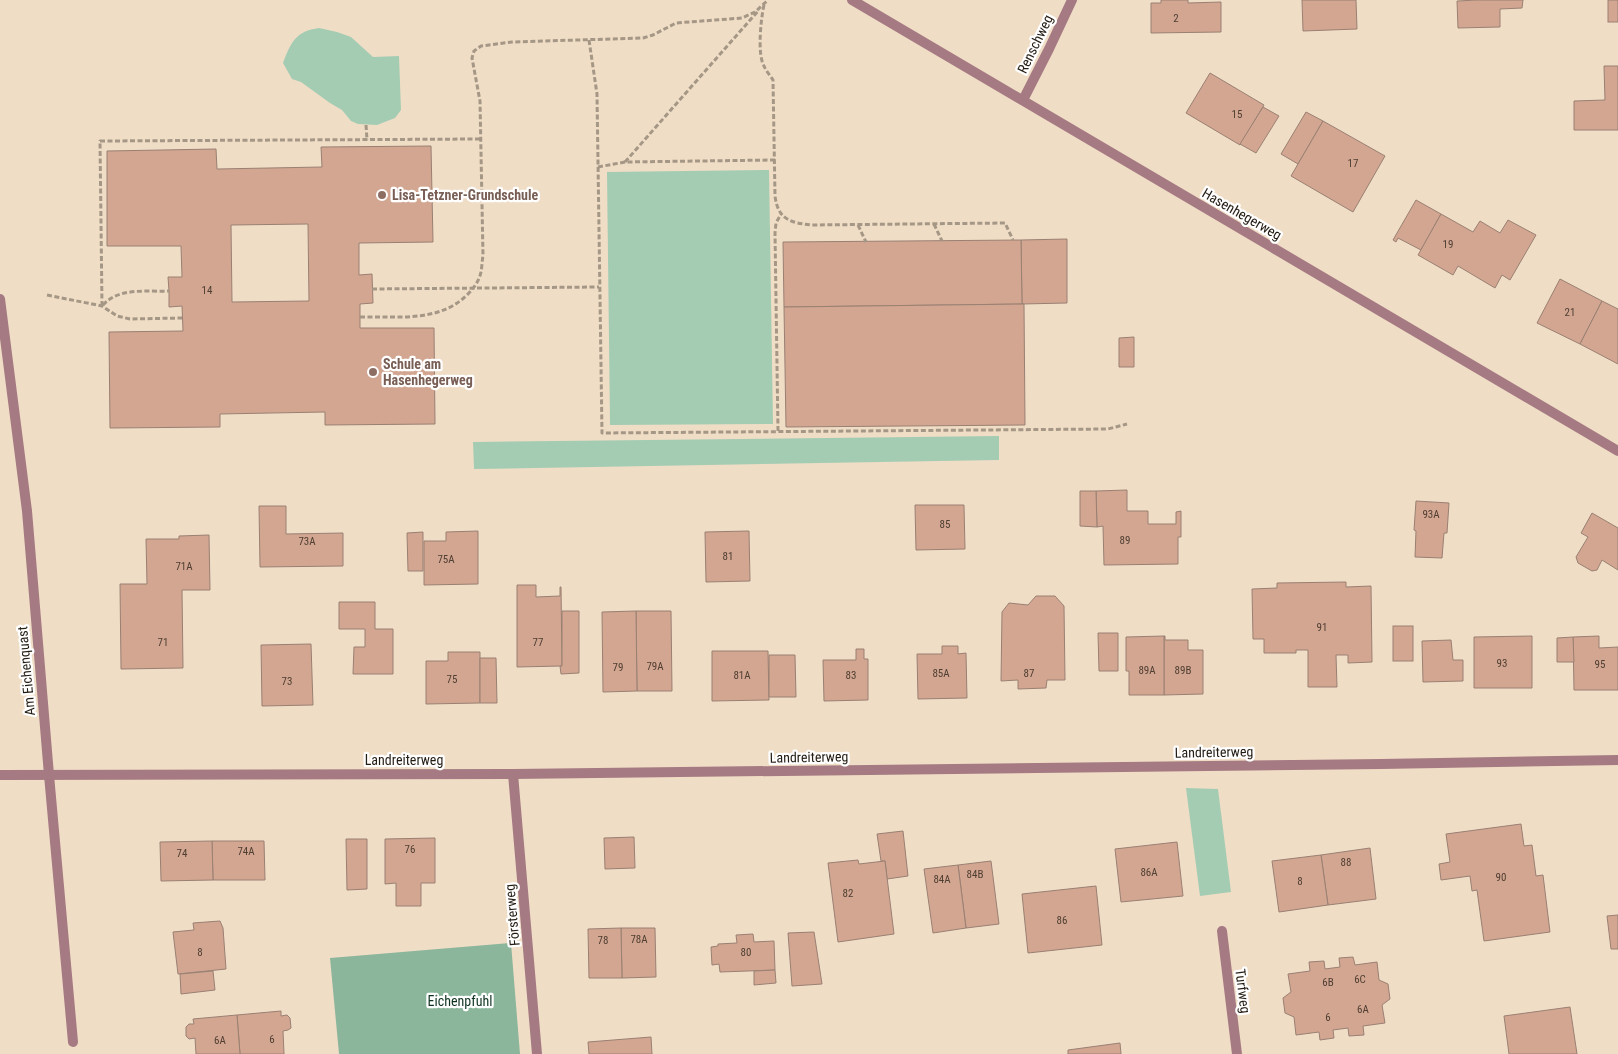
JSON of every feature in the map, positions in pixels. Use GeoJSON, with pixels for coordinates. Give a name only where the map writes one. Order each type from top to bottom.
{"type":"FeatureCollection","features":[{"type":"Feature","properties":{"kind":"street","name":"Hasenhegerweg"},"geometry":{"type":"LineString","coordinates":[[852,0],[1618,451]]}},
{"type":"Feature","properties":{"kind":"street","name":"Renschweg"},"geometry":{"type":"LineString","coordinates":[[1023,100],[1072,0]]}},
{"type":"Feature","properties":{"kind":"street","name":"Am Eichenquast"},"geometry":{"type":"LineString","coordinates":[[0,299],[27,511],[48,775],[73,1042]]}},
{"type":"Feature","properties":{"kind":"street","name":"Landreiterweg"},"geometry":{"type":"LineString","coordinates":[[0,775],[513,774],[1618,760]]}},
{"type":"Feature","properties":{"kind":"street","name":"Försterweg"},"geometry":{"type":"LineString","coordinates":[[513,774],[538,1054]]}},
{"type":"Feature","properties":{"kind":"street","name":"Turfweg"},"geometry":{"type":"LineString","coordinates":[[1222,931],[1237,1054]]}},
{"type":"Feature","properties":{"kind":"path"},"geometry":{"type":"LineString","coordinates":[[360,317],[431,315],[458,304],[474,288],[481,272],[483,256],[480,101],[472,58],[474,51],[481,46],[512,42],[643,38],[653,36],[676,23],[742,18],[755,12],[768,0]]}},
{"type":"Feature","properties":{"kind":"path"},"geometry":{"type":"LineString","coordinates":[[764,4],[760,29],[762,57],[763,65],[773,80],[776,205],[782,215],[800,224],[812,225],[1006,223],[1013,240]]}},
{"type":"Feature","properties":{"kind":"path"},"geometry":{"type":"LineString","coordinates":[[625,162],[764,4]]}},
{"type":"Feature","properties":{"kind":"path"},"geometry":{"type":"LineString","coordinates":[[589,40],[598,94],[602,433],[1108,429],[1127,424]]}},
{"type":"Feature","properties":{"kind":"path"},"geometry":{"type":"LineString","coordinates":[[366,125],[367,140]]}},
{"type":"Feature","properties":{"kind":"path"},"geometry":{"type":"LineString","coordinates":[[102,306],[100,141],[480,139]]}},
{"type":"Feature","properties":{"kind":"path"},"geometry":{"type":"LineString","coordinates":[[598,167],[625,162],[775,160]]}},
{"type":"Feature","properties":{"kind":"path"},"geometry":{"type":"LineString","coordinates":[[778,431],[775,233],[776,223],[781,214]]}},
{"type":"Feature","properties":{"kind":"path"},"geometry":{"type":"LineString","coordinates":[[934,224],[942,240]]}},
{"type":"Feature","properties":{"kind":"path"},"geometry":{"type":"LineString","coordinates":[[858,225],[866,242]]}},
{"type":"Feature","properties":{"kind":"path"},"geometry":{"type":"LineString","coordinates":[[372,289],[600,287]]}},
{"type":"Feature","properties":{"kind":"path"},"geometry":{"type":"LineString","coordinates":[[102,306],[108,300],[122,293],[169,291]]}},
{"type":"Feature","properties":{"kind":"path"},"geometry":{"type":"LineString","coordinates":[[47,295],[102,306],[118,316],[130,318],[182,318]]}},
{"type":"Feature","properties":{"kind":"green space"},"geometry":{"type":"Polygon","coordinates":[[[319,28],[351,37],[373,57],[399,56],[401,110],[395,118],[377,125],[358,124],[351,121],[342,110],[301,82],[292,79],[283,63],[292,43],[305,32],[319,28]]]}},
{"type":"Feature","properties":{"kind":"green space"},"geometry":{"type":"Polygon","coordinates":[[[769,170],[773,424],[610,425],[607,172],[769,170]]]}},
{"type":"Feature","properties":{"kind":"green space"},"geometry":{"type":"Polygon","coordinates":[[[999,436],[999,460],[474,469],[473,442],[999,436]]]}},
{"type":"Feature","properties":{"kind":"green space"},"geometry":{"type":"Polygon","coordinates":[[[1186,788],[1218,789],[1231,892],[1200,896],[1186,788]]]}},
{"type":"Feature","properties":{"kind":"green space","name":"Eichenpfuhl"},"geometry":{"type":"Polygon","coordinates":[[[511,943],[520,1054],[339,1054],[330,958],[511,943]]]}},
{"type":"Feature","properties":{"kind":"building"},"geometry":{"type":"Polygon","coordinates":[[[1161,0],[1188,0],[1188,3],[1221,2],[1221,32],[1151,33],[1151,3],[1161,3],[1161,0]]]}},
{"type":"Feature","properties":{"kind":"building"},"geometry":{"type":"Polygon","coordinates":[[[1302,0],[1356,0],[1357,29],[1303,31],[1302,0]]]}},
{"type":"Feature","properties":{"kind":"building"},"geometry":{"type":"Polygon","coordinates":[[[1523,0],[1522,8],[1500,9],[1500,27],[1458,28],[1457,1],[1523,0]]]}},
{"type":"Feature","properties":{"kind":"building"},"geometry":{"type":"Polygon","coordinates":[[[1608,0],[1618,0],[1618,22],[1608,22],[1608,0]]]}},
{"type":"Feature","properties":{"kind":"building"},"geometry":{"type":"Polygon","coordinates":[[[1604,66],[1618,66],[1618,130],[1574,130],[1574,101],[1605,100],[1604,66]]]}},
{"type":"Feature","properties":{"kind":"building"},"geometry":{"type":"Polygon","coordinates":[[[1210,73],[1264,105],[1240,145],[1186,113],[1210,73]]]}},
{"type":"Feature","properties":{"kind":"building"},"geometry":{"type":"Polygon","coordinates":[[[1263,107],[1279,116],[1256,153],[1240,144],[1263,107]]]}},
{"type":"Feature","properties":{"kind":"building"},"geometry":{"type":"Polygon","coordinates":[[[1306,112],[1323,121],[1298,164],[1281,154],[1306,112]]]}},
{"type":"Feature","properties":{"kind":"building"},"geometry":{"type":"Polygon","coordinates":[[[1323,121],[1385,156],[1353,212],[1291,176],[1323,121]]]}},
{"type":"Feature","properties":{"kind":"building"},"geometry":{"type":"Polygon","coordinates":[[[431,146],[433,242],[359,243],[359,275],[372,274],[373,303],[360,304],[360,328],[434,328],[435,424],[325,425],[325,412],[220,414],[220,427],[110,428],[109,332],[183,331],[182,306],[169,307],[168,277],[182,277],[181,246],[107,246],[107,151],[216,149],[217,169],[322,167],[321,147],[431,146]],[[308,224],[231,225],[232,302],[309,301],[308,224]]]}},
{"type":"Feature","properties":{"kind":"building"},"geometry":{"type":"Polygon","coordinates":[[[1416,200],[1441,214],[1421,250],[1398,238],[1396,242],[1393,240],[1416,200]]]}},
{"type":"Feature","properties":{"kind":"building"},"geometry":{"type":"Polygon","coordinates":[[[1441,214],[1473,232],[1480,221],[1500,233],[1508,220],[1536,235],[1510,280],[1502,275],[1495,288],[1458,266],[1453,275],[1418,255],[1441,214]]]}},
{"type":"Feature","properties":{"kind":"building"},"geometry":{"type":"Polygon","coordinates":[[[1067,239],[1067,303],[1022,304],[1021,240],[1067,239]]]}},
{"type":"Feature","properties":{"kind":"building"},"geometry":{"type":"Polygon","coordinates":[[[1021,240],[1022,304],[784,307],[783,242],[1021,240]]]}},
{"type":"Feature","properties":{"kind":"building"},"geometry":{"type":"Polygon","coordinates":[[[1560,279],[1602,301],[1580,344],[1537,323],[1560,279]]]}},
{"type":"Feature","properties":{"kind":"building"},"geometry":{"type":"Polygon","coordinates":[[[1602,301],[1618,309],[1618,364],[1580,344],[1602,301]]]}},
{"type":"Feature","properties":{"kind":"building"},"geometry":{"type":"Polygon","coordinates":[[[1024,304],[1025,425],[786,427],[784,307],[1024,304]]]}},
{"type":"Feature","properties":{"kind":"building"},"geometry":{"type":"Polygon","coordinates":[[[1134,337],[1134,367],[1119,367],[1119,338],[1134,337]]]}},
{"type":"Feature","properties":{"kind":"building"},"geometry":{"type":"Polygon","coordinates":[[[1127,490],[1127,511],[1148,511],[1148,524],[1176,524],[1176,512],[1181,511],[1181,537],[1178,537],[1178,564],[1104,565],[1103,526],[1097,527],[1096,491],[1127,490]]]}},
{"type":"Feature","properties":{"kind":"building"},"geometry":{"type":"Polygon","coordinates":[[[1080,491],[1096,491],[1097,527],[1080,526],[1080,491]]]}},
{"type":"Feature","properties":{"kind":"building"},"geometry":{"type":"Polygon","coordinates":[[[1416,501],[1449,503],[1447,533],[1444,533],[1442,558],[1415,557],[1416,501]]]}},
{"type":"Feature","properties":{"kind":"building"},"geometry":{"type":"Polygon","coordinates":[[[915,505],[964,505],[965,549],[916,550],[915,505]]]}},
{"type":"Feature","properties":{"kind":"building"},"geometry":{"type":"Polygon","coordinates":[[[259,506],[286,506],[286,534],[343,533],[343,566],[260,567],[259,506]]]}},
{"type":"Feature","properties":{"kind":"building"},"geometry":{"type":"Polygon","coordinates":[[[1592,513],[1618,528],[1618,570],[1602,560],[1597,570],[1592,571],[1578,563],[1576,557],[1588,537],[1581,533],[1592,513]]]}},
{"type":"Feature","properties":{"kind":"building"},"geometry":{"type":"Polygon","coordinates":[[[478,531],[478,584],[424,585],[424,541],[446,541],[446,532],[478,531]]]}},
{"type":"Feature","properties":{"kind":"building"},"geometry":{"type":"Polygon","coordinates":[[[749,531],[750,581],[706,582],[705,532],[749,531]]]}},
{"type":"Feature","properties":{"kind":"building"},"geometry":{"type":"Polygon","coordinates":[[[423,532],[423,571],[408,571],[407,533],[423,532]]]}},
{"type":"Feature","properties":{"kind":"building"},"geometry":{"type":"Polygon","coordinates":[[[209,535],[210,590],[182,590],[183,668],[121,669],[120,584],[147,584],[146,539],[179,539],[179,536],[209,535]]]}},
{"type":"Feature","properties":{"kind":"building"},"geometry":{"type":"Polygon","coordinates":[[[1346,582],[1346,587],[1371,586],[1372,662],[1348,663],[1348,655],[1336,655],[1337,687],[1308,687],[1308,650],[1296,650],[1296,653],[1264,653],[1264,639],[1253,639],[1252,589],[1277,588],[1277,583],[1346,582]]]}},
{"type":"Feature","properties":{"kind":"building"},"geometry":{"type":"Polygon","coordinates":[[[517,585],[536,585],[536,597],[560,596],[561,587],[562,666],[517,667],[517,585]]]}},
{"type":"Feature","properties":{"kind":"building"},"geometry":{"type":"Polygon","coordinates":[[[1036,596],[1055,596],[1064,606],[1065,680],[1047,680],[1046,688],[1018,689],[1018,680],[1001,681],[1002,612],[1009,603],[1028,605],[1036,596]]]}},
{"type":"Feature","properties":{"kind":"building"},"geometry":{"type":"Polygon","coordinates":[[[339,602],[375,602],[375,629],[393,629],[393,674],[353,674],[354,647],[365,647],[365,629],[339,629],[339,602]]]}},
{"type":"Feature","properties":{"kind":"building"},"geometry":{"type":"Polygon","coordinates":[[[562,611],[579,611],[579,673],[561,674],[562,611]]]}},
{"type":"Feature","properties":{"kind":"building"},"geometry":{"type":"Polygon","coordinates":[[[636,611],[671,611],[672,691],[637,691],[636,611]]]}},
{"type":"Feature","properties":{"kind":"building"},"geometry":{"type":"Polygon","coordinates":[[[636,611],[637,691],[603,692],[602,612],[636,611]]]}},
{"type":"Feature","properties":{"kind":"building"},"geometry":{"type":"Polygon","coordinates":[[[1393,626],[1413,626],[1413,661],[1393,661],[1393,626]]]}},
{"type":"Feature","properties":{"kind":"building"},"geometry":{"type":"Polygon","coordinates":[[[1098,633],[1118,633],[1118,671],[1099,671],[1098,633]]]}},
{"type":"Feature","properties":{"kind":"building"},"geometry":{"type":"Polygon","coordinates":[[[1164,636],[1165,640],[1188,640],[1188,650],[1203,650],[1203,694],[1164,695],[1164,636]]]}},
{"type":"Feature","properties":{"kind":"building"},"geometry":{"type":"Polygon","coordinates":[[[1164,636],[1164,695],[1129,695],[1129,671],[1126,671],[1126,637],[1164,636]]]}},
{"type":"Feature","properties":{"kind":"building"},"geometry":{"type":"Polygon","coordinates":[[[1532,636],[1532,688],[1474,688],[1474,637],[1532,636]]]}},
{"type":"Feature","properties":{"kind":"building"},"geometry":{"type":"Polygon","coordinates":[[[1599,636],[1599,648],[1618,647],[1618,690],[1574,690],[1573,637],[1599,636]]]}},
{"type":"Feature","properties":{"kind":"building"},"geometry":{"type":"Polygon","coordinates":[[[1573,637],[1574,662],[1557,662],[1557,638],[1573,637]]]}},
{"type":"Feature","properties":{"kind":"building"},"geometry":{"type":"Polygon","coordinates":[[[1451,640],[1453,660],[1463,660],[1463,681],[1423,682],[1422,641],[1451,640]]]}},
{"type":"Feature","properties":{"kind":"building"},"geometry":{"type":"Polygon","coordinates":[[[311,644],[313,705],[262,706],[261,645],[311,644]]]}},
{"type":"Feature","properties":{"kind":"building"},"geometry":{"type":"Polygon","coordinates":[[[942,646],[958,646],[958,654],[966,653],[967,698],[918,699],[917,654],[942,654],[942,646]]]}},
{"type":"Feature","properties":{"kind":"building"},"geometry":{"type":"Polygon","coordinates":[[[856,649],[864,649],[864,659],[868,659],[868,700],[824,701],[823,660],[856,660],[856,649]]]}},
{"type":"Feature","properties":{"kind":"building"},"geometry":{"type":"Polygon","coordinates":[[[712,651],[768,651],[769,700],[712,701],[712,651]]]}},
{"type":"Feature","properties":{"kind":"building"},"geometry":{"type":"Polygon","coordinates":[[[448,652],[480,652],[480,703],[426,704],[426,661],[448,661],[448,652]]]}},
{"type":"Feature","properties":{"kind":"building"},"geometry":{"type":"Polygon","coordinates":[[[769,655],[795,655],[796,697],[769,697],[769,655]]]}},
{"type":"Feature","properties":{"kind":"building"},"geometry":{"type":"Polygon","coordinates":[[[480,658],[496,658],[497,703],[480,703],[480,658]]]}},
{"type":"Feature","properties":{"kind":"building"},"geometry":{"type":"Polygon","coordinates":[[[1521,824],[1524,846],[1532,845],[1536,876],[1543,875],[1550,932],[1484,941],[1477,890],[1472,891],[1470,876],[1441,880],[1439,864],[1450,862],[1446,834],[1521,824]]]}},
{"type":"Feature","properties":{"kind":"building"},"geometry":{"type":"Polygon","coordinates":[[[903,831],[908,876],[887,879],[885,861],[881,861],[877,834],[903,831]]]}},
{"type":"Feature","properties":{"kind":"building"},"geometry":{"type":"Polygon","coordinates":[[[634,837],[635,868],[605,869],[604,838],[634,837]]]}},
{"type":"Feature","properties":{"kind":"building"},"geometry":{"type":"Polygon","coordinates":[[[435,838],[435,883],[421,883],[421,906],[396,906],[396,883],[385,884],[385,839],[435,838]]]}},
{"type":"Feature","properties":{"kind":"building"},"geometry":{"type":"Polygon","coordinates":[[[346,839],[367,839],[367,889],[347,890],[346,839]]]}},
{"type":"Feature","properties":{"kind":"building"},"geometry":{"type":"Polygon","coordinates":[[[212,841],[264,841],[265,880],[213,880],[212,841]]]}},
{"type":"Feature","properties":{"kind":"building"},"geometry":{"type":"Polygon","coordinates":[[[212,841],[213,880],[161,881],[160,842],[212,841]]]}},
{"type":"Feature","properties":{"kind":"building"},"geometry":{"type":"Polygon","coordinates":[[[1177,842],[1183,896],[1121,902],[1115,849],[1177,842]]]}},
{"type":"Feature","properties":{"kind":"building"},"geometry":{"type":"Polygon","coordinates":[[[1370,848],[1376,899],[1328,905],[1321,855],[1370,848]]]}},
{"type":"Feature","properties":{"kind":"building"},"geometry":{"type":"Polygon","coordinates":[[[1321,855],[1328,905],[1279,912],[1272,861],[1321,855]]]}},
{"type":"Feature","properties":{"kind":"building"},"geometry":{"type":"Polygon","coordinates":[[[858,860],[859,864],[885,861],[894,934],[838,942],[828,863],[858,860]]]}},
{"type":"Feature","properties":{"kind":"building"},"geometry":{"type":"Polygon","coordinates":[[[991,861],[999,924],[966,928],[958,865],[991,861]]]}},
{"type":"Feature","properties":{"kind":"building"},"geometry":{"type":"Polygon","coordinates":[[[958,865],[966,928],[933,933],[924,869],[958,865]]]}},
{"type":"Feature","properties":{"kind":"building"},"geometry":{"type":"Polygon","coordinates":[[[1096,886],[1102,945],[1028,953],[1022,894],[1096,886]]]}},
{"type":"Feature","properties":{"kind":"building"},"geometry":{"type":"Polygon","coordinates":[[[1618,915],[1618,949],[1611,949],[1607,916],[1618,915]]]}},
{"type":"Feature","properties":{"kind":"building"},"geometry":{"type":"Polygon","coordinates":[[[220,921],[223,928],[226,969],[178,974],[173,932],[194,930],[193,923],[220,921]]]}},
{"type":"Feature","properties":{"kind":"building"},"geometry":{"type":"Polygon","coordinates":[[[621,928],[655,928],[656,977],[622,978],[621,928]]]}},
{"type":"Feature","properties":{"kind":"building"},"geometry":{"type":"Polygon","coordinates":[[[621,928],[622,978],[589,978],[588,929],[621,928]]]}},
{"type":"Feature","properties":{"kind":"building"},"geometry":{"type":"Polygon","coordinates":[[[814,932],[822,984],[792,986],[788,933],[814,932]]]}},
{"type":"Feature","properties":{"kind":"building"},"geometry":{"type":"Polygon","coordinates":[[[753,934],[754,942],[774,941],[775,970],[720,972],[719,964],[712,965],[711,947],[718,946],[718,944],[737,943],[736,935],[753,934]]]}},
{"type":"Feature","properties":{"kind":"building"},"geometry":{"type":"Polygon","coordinates":[[[1353,957],[1355,965],[1377,962],[1379,980],[1388,984],[1390,999],[1382,1005],[1385,1023],[1363,1026],[1364,1035],[1349,1036],[1348,1028],[1333,1030],[1334,1038],[1320,1040],[1319,1032],[1296,1035],[1294,1017],[1285,1013],[1283,998],[1291,992],[1288,974],[1310,971],[1309,962],[1324,961],[1325,969],[1340,967],[1339,958],[1353,957]]]}},
{"type":"Feature","properties":{"kind":"building"},"geometry":{"type":"Polygon","coordinates":[[[775,970],[776,983],[754,985],[754,971],[775,970]]]}},
{"type":"Feature","properties":{"kind":"building"},"geometry":{"type":"Polygon","coordinates":[[[213,971],[215,990],[181,994],[180,974],[213,971]]]}},
{"type":"Feature","properties":{"kind":"building"},"geometry":{"type":"Polygon","coordinates":[[[1570,1007],[1577,1054],[1509,1054],[1504,1016],[1570,1007]]]}},
{"type":"Feature","properties":{"kind":"building"},"geometry":{"type":"Polygon","coordinates":[[[281,1011],[281,1016],[287,1015],[290,1018],[291,1028],[283,1031],[284,1054],[240,1054],[237,1015],[281,1011]]]}},
{"type":"Feature","properties":{"kind":"building"},"geometry":{"type":"Polygon","coordinates":[[[237,1015],[240,1054],[196,1054],[195,1038],[189,1039],[186,1036],[186,1027],[189,1024],[194,1024],[193,1019],[237,1015]]]}},
{"type":"Feature","properties":{"kind":"building"},"geometry":{"type":"Polygon","coordinates":[[[651,1037],[652,1054],[589,1054],[588,1042],[651,1037]]]}},
{"type":"Feature","properties":{"kind":"building"},"geometry":{"type":"Polygon","coordinates":[[[1120,1043],[1121,1054],[1068,1054],[1068,1050],[1120,1043]]]}},
{"type":"Feature","properties":{"kind":"place","name":"Lisa-Tetzner-Grundschule"},"geometry":{"type":"Point","coordinates":[382,195]}},
{"type":"Feature","properties":{"kind":"place","name":"Schule am Hasenhegerweg"},"geometry":{"type":"Point","coordinates":[373,372]}}]}
